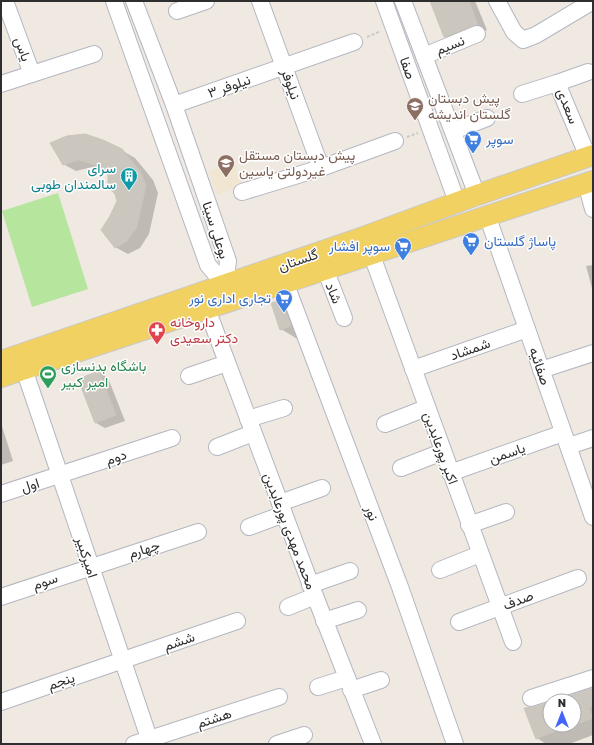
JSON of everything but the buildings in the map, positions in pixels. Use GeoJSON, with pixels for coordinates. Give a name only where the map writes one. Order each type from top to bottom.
{"type":"FeatureCollection","features":[{"type":"Feature","properties":{"kind":"main road","name":"گلستان"},"geometry":{"type":"LineString","coordinates":[[1,377],[154,325],[358,239],[477,194],[591,156]]}},
{"type":"Feature","properties":{"kind":"main road","name":"گلستان"},"geometry":{"type":"LineString","coordinates":[[1,361],[228,293],[278,284],[590,182]]}},
{"type":"Feature","properties":{"kind":"street","name":"یاس"},"geometry":{"type":"LineString","coordinates":[[5,1],[32,74]]}},
{"type":"Feature","properties":{"kind":"street","name":"بوعلی سینا"},"geometry":{"type":"LineString","coordinates":[[114,1],[208,265],[228,293]]}},
{"type":"Feature","properties":{"kind":"street","name":"بوعلی سینا"},"geometry":{"type":"LineString","coordinates":[[134,1],[174,105],[228,261],[228,293]]}},
{"type":"Feature","properties":{"kind":"street"},"geometry":{"type":"LineString","coordinates":[[177,11],[206,1]]}},
{"type":"Feature","properties":{"kind":"street","name":"نیلوفر"},"geometry":{"type":"LineString","coordinates":[[260,1],[321,168]]}},
{"type":"Feature","properties":{"kind":"street","name":"صفا"},"geometry":{"type":"LineString","coordinates":[[384,1],[457,202]]}},
{"type":"Feature","properties":{"kind":"street","name":"صفا"},"geometry":{"type":"LineString","coordinates":[[403,1],[477,194]]}},
{"type":"Feature","properties":{"kind":"street"},"geometry":{"type":"LineString","coordinates":[[503,3],[514,32],[523,40],[536,35],[593,1]]}},
{"type":"Feature","properties":{"kind":"street","name":"نسیم"},"geometry":{"type":"LineString","coordinates":[[424,56],[476,34]]}},
{"type":"Feature","properties":{"kind":"street","name":"نیلوفر ۳"},"geometry":{"type":"LineString","coordinates":[[174,105],[354,42]]}},
{"type":"Feature","properties":{"kind":"street"},"geometry":{"type":"LineString","coordinates":[[1,84],[94,54]]}},
{"type":"Feature","properties":{"kind":"street","name":"سعدی"},"geometry":{"type":"LineString","coordinates":[[588,72],[557,83],[591,156]]}},
{"type":"Feature","properties":{"kind":"street"},"geometry":{"type":"LineString","coordinates":[[522,94],[557,83]]}},
{"type":"Feature","properties":{"kind":"street"},"geometry":{"type":"LineString","coordinates":[[453,131],[486,118]]}},
{"type":"Feature","properties":{"kind":"street"},"geometry":{"type":"LineString","coordinates":[[242,192],[321,168],[394,141]]}},
{"type":"Feature","properties":{"kind":"street"},"geometry":{"type":"LineString","coordinates":[[449,179],[452,182],[462,182],[467,175],[467,170]]}},
{"type":"Feature","properties":{"kind":"street"},"geometry":{"type":"LineString","coordinates":[[590,182],[593,209]]}},
{"type":"Feature","properties":{"kind":"street","name":"صفائیه"},"geometry":{"type":"LineString","coordinates":[[487,215],[593,517]]}},
{"type":"Feature","properties":{"kind":"street","name":"اکبر پورعابدین"},"geometry":{"type":"LineString","coordinates":[[371,253],[442,452],[513,642]]}},
{"type":"Feature","properties":{"kind":"street","name":"شاد"},"geometry":{"type":"LineString","coordinates":[[325,269],[344,318]]}},
{"type":"Feature","properties":{"kind":"street"},"geometry":{"type":"LineString","coordinates":[[154,325],[175,328],[210,317],[259,299],[278,284]]}},
{"type":"Feature","properties":{"kind":"street","name":"نور"},"geometry":{"type":"LineString","coordinates":[[278,284],[397,580],[455,744]]}},
{"type":"Feature","properties":{"kind":"street","name":"محمد مهدی پورعابدین"},"geometry":{"type":"LineString","coordinates":[[210,317],[312,590],[373,744]]}},
{"type":"Feature","properties":{"kind":"street","name":"شمشاد"},"geometry":{"type":"LineString","coordinates":[[412,369],[527,329]]}},
{"type":"Feature","properties":{"kind":"street"},"geometry":{"type":"LineString","coordinates":[[541,370],[593,353]]}},
{"type":"Feature","properties":{"kind":"street"},"geometry":{"type":"LineString","coordinates":[[189,376],[227,363]]}},
{"type":"Feature","properties":{"kind":"street","name":"امیرکبیر"},"geometry":{"type":"LineString","coordinates":[[24,369],[150,741]]}},
{"type":"Feature","properties":{"kind":"street"},"geometry":{"type":"LineString","coordinates":[[217,447],[284,408]]}},
{"type":"Feature","properties":{"kind":"street"},"geometry":{"type":"LineString","coordinates":[[385,424],[426,408]]}},
{"type":"Feature","properties":{"kind":"street","name":"دوم"},"geometry":{"type":"LineString","coordinates":[[60,476],[172,438]]}},
{"type":"Feature","properties":{"kind":"street","name":"یاسمن"},"geometry":{"type":"LineString","coordinates":[[450,473],[566,440],[593,438]]}},
{"type":"Feature","properties":{"kind":"street"},"geometry":{"type":"LineString","coordinates":[[401,468],[442,452]]}},
{"type":"Feature","properties":{"kind":"street","name":"اول"},"geometry":{"type":"LineString","coordinates":[[1,494],[60,476]]}},
{"type":"Feature","properties":{"kind":"street"},"geometry":{"type":"LineString","coordinates":[[249,527],[322,488]]}},
{"type":"Feature","properties":{"kind":"street"},"geometry":{"type":"LineString","coordinates":[[469,525],[506,512]]}},
{"type":"Feature","properties":{"kind":"street","name":"چهارم"},"geometry":{"type":"LineString","coordinates":[[90,566],[198,532]]}},
{"type":"Feature","properties":{"kind":"street"},"geometry":{"type":"LineString","coordinates":[[440,570],[480,554]]}},
{"type":"Feature","properties":{"kind":"street","name":"سوم"},"geometry":{"type":"LineString","coordinates":[[1,597],[90,566]]}},
{"type":"Feature","properties":{"kind":"street"},"geometry":{"type":"LineString","coordinates":[[288,607],[312,590],[350,571]]}},
{"type":"Feature","properties":{"kind":"street","name":"صدف"},"geometry":{"type":"LineString","coordinates":[[459,622],[578,578]]}},
{"type":"Feature","properties":{"kind":"street"},"geometry":{"type":"LineString","coordinates":[[324,621],[358,610]]}},
{"type":"Feature","properties":{"kind":"street","name":"ششم"},"geometry":{"type":"LineString","coordinates":[[122,661],[237,621]]}},
{"type":"Feature","properties":{"kind":"street","name":"پنجم"},"geometry":{"type":"LineString","coordinates":[[1,702],[122,661]]}},
{"type":"Feature","properties":{"kind":"street"},"geometry":{"type":"LineString","coordinates":[[531,698],[593,678]]}},
{"type":"Feature","properties":{"kind":"street"},"geometry":{"type":"LineString","coordinates":[[318,687],[381,680]]}},
{"type":"Feature","properties":{"kind":"street","name":"هشتم"},"geometry":{"type":"LineString","coordinates":[[134,744],[150,741],[279,697]]}},
{"type":"Feature","properties":{"kind":"street"},"geometry":{"type":"LineString","coordinates":[[277,744],[304,735]]}},
{"type":"Feature","properties":{"kind":"path"},"geometry":{"type":"LineString","coordinates":[[354,42],[393,26]]}},
{"type":"Feature","properties":{"kind":"path"},"geometry":{"type":"LineString","coordinates":[[394,141],[430,128]]}},
{"type":"Feature","properties":{"kind":"shaded area","name":"پیش دبستان مستقل غیردولتی یاسین"},"geometry":{"type":"Polygon","coordinates":[[[234,162],[243,185],[217,195],[209,172],[234,162]]]}},
{"type":"Feature","properties":{"kind":"green space"},"geometry":{"type":"Polygon","coordinates":[[[58,193],[88,289],[32,307],[2,211],[58,193]]]}},
{"type":"Feature","properties":{"kind":"place","name":"پیش دبستان گلستان اندیشه"},"geometry":{"type":"Point","coordinates":[415,121]}},
{"type":"Feature","properties":{"kind":"place","name":"سوپر"},"geometry":{"type":"Point","coordinates":[473,154]}},
{"type":"Feature","properties":{"kind":"place","name":"پیش دبستان مستقل غیردولتی یاسین"},"geometry":{"type":"Point","coordinates":[226,178]}},
{"type":"Feature","properties":{"kind":"place","name":"سرای سالمندان طوبی"},"geometry":{"type":"Point","coordinates":[129,191]}},
{"type":"Feature","properties":{"kind":"place","name":"پاساژ گلستان"},"geometry":{"type":"Point","coordinates":[471,256]}},
{"type":"Feature","properties":{"kind":"place","name":"سوپر افشار"},"geometry":{"type":"Point","coordinates":[403,261]}},
{"type":"Feature","properties":{"kind":"place","name":"تجاری اداری نور"},"geometry":{"type":"Point","coordinates":[284,313]}},
{"type":"Feature","properties":{"kind":"place","name":"داروخانه دکتر سعیدی"},"geometry":{"type":"Point","coordinates":[157,345]}},
{"type":"Feature","properties":{"kind":"place","name":"باشگاه بدنسازی امیر کبیر"},"geometry":{"type":"Point","coordinates":[48,389]}}]}
